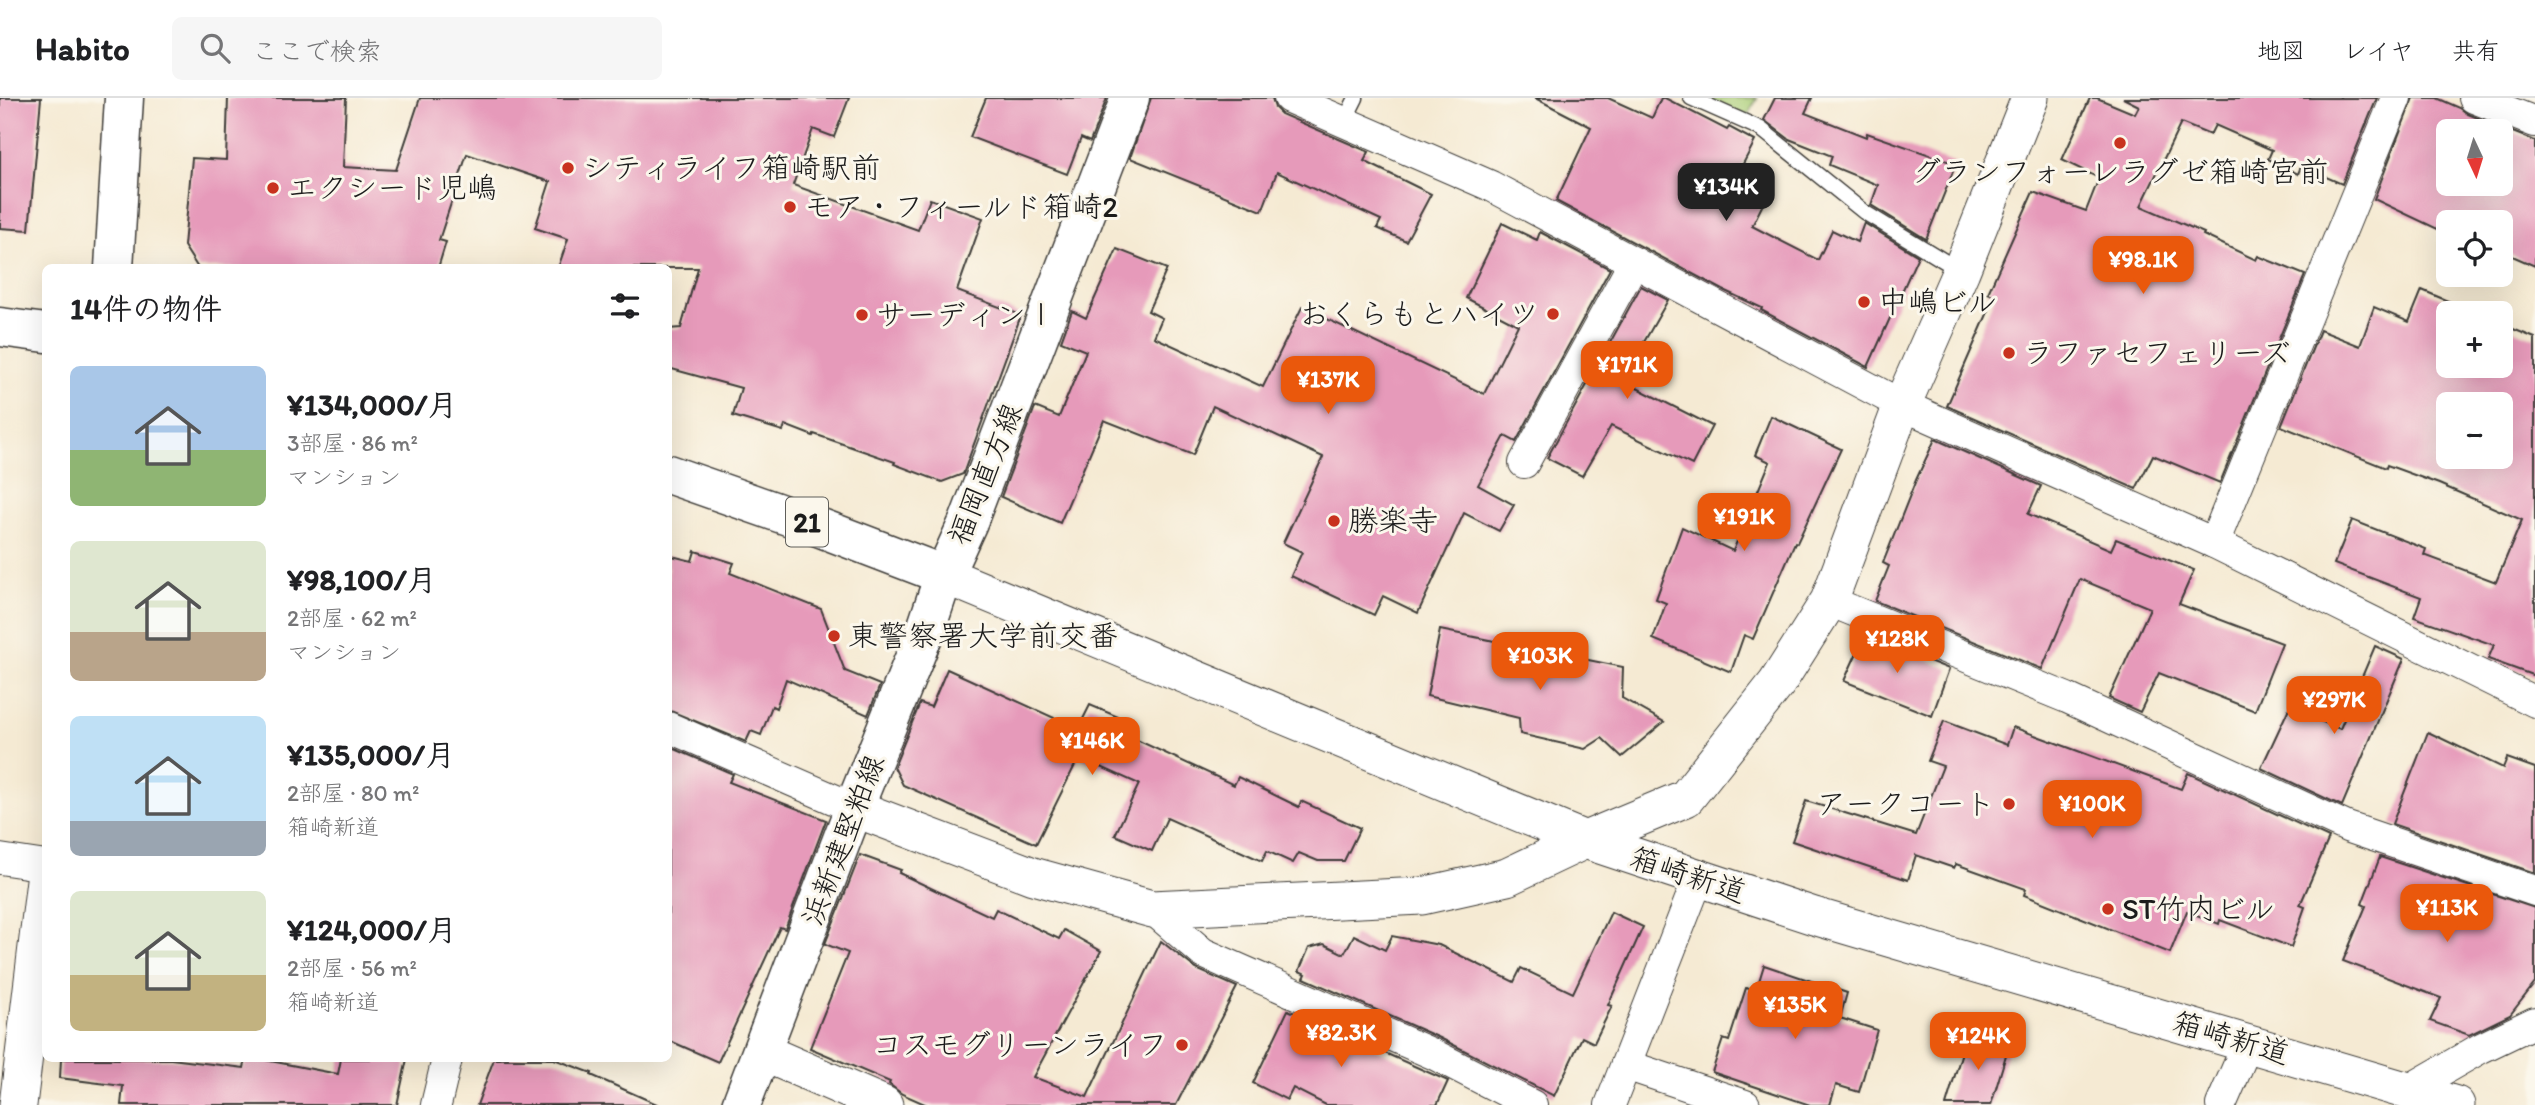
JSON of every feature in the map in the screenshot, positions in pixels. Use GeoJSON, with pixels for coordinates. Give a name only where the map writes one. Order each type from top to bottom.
{"type":"FeatureCollection","features":[{"type":"Feature","properties":{"kind":"main road"},"geometry":{"type":"LineString","coordinates":[[114,264],[124,98]]}},
{"type":"Feature","properties":{"kind":"main road","name":"福岡直方線"},"geometry":{"type":"LineString","coordinates":[[672,475],[944,575],[968,522],[1130,98]]}},
{"type":"Feature","properties":{"kind":"main road"},"geometry":{"type":"LineString","coordinates":[[0,327],[42,332]]}},
{"type":"Feature","properties":{"kind":"main road","name":"浜新建堅粕線"},"geometry":{"type":"LineString","coordinates":[[741,1105],[854,808],[926,629],[944,575]]}},
{"type":"Feature","properties":{"kind":"street"},"geometry":{"type":"LineString","coordinates":[[1289,98],[1350,110],[1902,405],[2214,543],[2535,702]]}},
{"type":"Feature","properties":{"kind":"street"},"geometry":{"type":"LineString","coordinates":[[672,729],[854,808],[1033,876],[1152,909],[1422,897],[1507,877],[1585,840],[1686,798],[1777,683],[1829,601],[1902,405],[1961,271],[2029,98]]}},
{"type":"Feature","properties":{"kind":"street"},"geometry":{"type":"LineString","coordinates":[[2214,543],[2396,98]]}},
{"type":"Feature","properties":{"kind":"street"},"geometry":{"type":"LineString","coordinates":[[2474,98],[2535,122]]}},
{"type":"Feature","properties":{"kind":"street"},"geometry":{"type":"LineString","coordinates":[[1524,463],[1634,262]]}},
{"type":"Feature","properties":{"kind":"street","name":"箱崎新道"},"geometry":{"type":"LineString","coordinates":[[944,575],[1585,840],[1814,916],[2433,1100]]}},
{"type":"Feature","properties":{"kind":"street"},"geometry":{"type":"LineString","coordinates":[[1829,601],[2067,698],[2347,827],[2535,891]]}},
{"type":"Feature","properties":{"kind":"street"},"geometry":{"type":"LineString","coordinates":[[0,859],[42,865]]}},
{"type":"Feature","properties":{"kind":"street"},"geometry":{"type":"LineString","coordinates":[[1610,1105],[1698,879]]}},
{"type":"Feature","properties":{"kind":"street"},"geometry":{"type":"LineString","coordinates":[[18,1105],[42,905]]}},
{"type":"Feature","properties":{"kind":"street"},"geometry":{"type":"LineString","coordinates":[[1152,909],[1203,953],[1433,1054],[1532,1105]]}},
{"type":"Feature","properties":{"kind":"street"},"geometry":{"type":"LineString","coordinates":[[2433,1100],[2481,1048],[2535,1022]]}},
{"type":"Feature","properties":{"kind":"street"},"geometry":{"type":"LineString","coordinates":[[2221,1105],[2248,1043]]}},
{"type":"Feature","properties":{"kind":"street"},"geometry":{"type":"LineString","coordinates":[[762,1052],[884,1105]]}},
{"type":"Feature","properties":{"kind":"street"},"geometry":{"type":"LineString","coordinates":[[436,1105],[446,1062]]}},
{"type":"Feature","properties":{"kind":"street"},"geometry":{"type":"LineString","coordinates":[[1626,1065],[1745,1105]]}},
{"type":"Feature","properties":{"kind":"lane"},"geometry":{"type":"LineString","coordinates":[[1691,98],[1761,128],[1864,212],[1961,271]]}},
{"type":"Feature","properties":{"kind":"green space"},"geometry":{"type":"Polygon","coordinates":[[[1702,98],[1757,98],[1747,117],[1702,98]]]}},
{"type":"Feature","properties":{"kind":"building"},"geometry":{"type":"Polygon","coordinates":[[[0,98],[41,98],[29,230],[0,228],[0,98]]]}},
{"type":"Feature","properties":{"kind":"building"},"geometry":{"type":"Polygon","coordinates":[[[228,98],[346,98],[343,167],[396,170],[420,98],[849,98],[834,137],[813,129],[793,185],[918,230],[930,199],[983,218],[957,291],[1021,315],[963,474],[942,482],[894,464],[895,462],[814,434],[813,436],[785,425],[783,431],[733,416],[741,388],[672,369],[672,329],[681,328],[698,268],[672,268],[672,264],[559,264],[568,239],[535,228],[550,182],[467,154],[439,240],[446,242],[439,264],[195,264],[184,246],[192,158],[226,160],[228,98]]]}},
{"type":"Feature","properties":{"kind":"building"},"geometry":{"type":"Polygon","coordinates":[[[986,98],[1107,98],[1090,142],[1081,138],[1067,174],[970,137],[986,98]]]}},
{"type":"Feature","properties":{"kind":"building"},"geometry":{"type":"Polygon","coordinates":[[[1151,98],[1272,98],[1275,108],[1281,114],[1369,152],[1364,161],[1431,194],[1406,241],[1377,228],[1381,220],[1277,172],[1262,211],[1130,158],[1151,98]]]}},
{"type":"Feature","properties":{"kind":"building"},"geometry":{"type":"Polygon","coordinates":[[[1535,98],[1608,98],[1652,118],[1661,98],[1665,98],[1727,130],[1729,127],[1755,141],[1733,183],[1765,200],[1752,226],[1818,260],[1832,230],[1857,242],[1864,223],[1918,256],[1868,367],[1761,310],[1762,308],[1556,201],[1591,127],[1535,98]]]}},
{"type":"Feature","properties":{"kind":"building"},"geometry":{"type":"Polygon","coordinates":[[[1775,98],[1812,98],[1805,113],[1866,137],[1867,133],[1956,164],[1926,239],[1871,205],[1878,185],[1829,165],[1832,156],[1789,139],[1764,120],[1775,98]]]}},
{"type":"Feature","properties":{"kind":"building"},"geometry":{"type":"Polygon","coordinates":[[[2090,98],[2097,98],[2135,114],[2139,106],[2123,98],[2377,98],[2342,184],[2301,166],[2298,174],[2268,159],[2272,150],[2215,125],[2210,135],[2181,123],[2141,206],[2204,233],[2203,235],[2256,260],[2258,256],[2305,275],[2220,483],[2153,455],[2136,489],[1947,406],[1995,296],[1988,293],[2033,192],[2086,211],[2099,178],[2062,160],[2090,98]]]}},
{"type":"Feature","properties":{"kind":"building"},"geometry":{"type":"Polygon","coordinates":[[[2413,98],[2437,98],[2480,119],[2436,119],[2436,196],[2513,196],[2513,132],[2535,141],[2535,266],[2513,256],[2513,210],[2436,210],[2436,228],[2374,199],[2413,98]]]}},
{"type":"Feature","properties":{"kind":"building"},"geometry":{"type":"Polygon","coordinates":[[[1502,223],[1537,240],[1540,232],[1610,269],[1516,442],[1505,436],[1478,485],[1514,505],[1499,531],[1464,513],[1418,613],[1383,596],[1374,615],[1291,576],[1302,552],[1283,543],[1323,457],[1213,406],[1193,455],[1104,420],[1060,523],[1001,497],[1035,407],[1059,417],[1086,351],[1061,341],[1072,311],[1086,318],[1117,249],[1167,269],[1148,311],[1162,318],[1154,337],[1263,387],[1302,307],[1484,394],[1518,325],[1466,298],[1502,223]]]}},
{"type":"Feature","properties":{"kind":"building"},"geometry":{"type":"Polygon","coordinates":[[[1641,286],[1668,300],[1632,363],[1635,365],[1627,383],[1712,426],[1692,465],[1611,426],[1582,476],[1547,458],[1641,286]]]}},
{"type":"Feature","properties":{"kind":"building"},"geometry":{"type":"Polygon","coordinates":[[[2422,290],[2448,301],[2436,301],[2436,378],[2513,378],[2513,329],[2535,338],[2535,676],[2488,659],[2494,645],[2414,617],[2421,597],[2334,564],[2352,520],[2426,549],[2424,555],[2496,582],[2522,520],[2439,484],[2387,465],[2386,468],[2281,426],[2320,330],[2360,346],[2374,307],[2409,322],[2422,290]]]}},
{"type":"Feature","properties":{"kind":"building"},"geometry":{"type":"Polygon","coordinates":[[[1771,416],[1841,449],[1797,543],[1795,542],[1753,639],[1744,635],[1731,672],[1653,639],[1666,603],[1656,599],[1682,527],[1733,551],[1770,462],[1755,455],[1771,416]]]}},
{"type":"Feature","properties":{"kind":"building"},"geometry":{"type":"Polygon","coordinates":[[[1935,439],[2041,486],[2028,514],[2111,550],[2116,539],[2194,570],[2179,604],[2282,643],[2255,711],[2159,673],[2140,712],[2109,698],[2150,608],[2080,579],[2042,669],[1875,601],[1889,566],[1883,563],[1935,439]]]}},
{"type":"Feature","properties":{"kind":"building"},"geometry":{"type":"Polygon","coordinates":[[[695,551],[734,563],[730,573],[821,609],[845,671],[880,685],[868,715],[786,679],[776,708],[772,706],[761,735],[751,731],[746,742],[672,712],[672,556],[692,561],[695,551]]]}},
{"type":"Feature","properties":{"kind":"building"},"geometry":{"type":"Polygon","coordinates":[[[1440,630],[1623,667],[1622,698],[1664,722],[1622,757],[1602,738],[1585,749],[1520,734],[1519,718],[1427,696],[1440,630]]]}},
{"type":"Feature","properties":{"kind":"building"},"geometry":{"type":"Polygon","coordinates":[[[1865,635],[1949,669],[1932,716],[1844,681],[1865,635]]]}},
{"type":"Feature","properties":{"kind":"building"},"geometry":{"type":"Polygon","coordinates":[[[2375,646],[2404,659],[2342,806],[2261,768],[2289,708],[2340,729],[2375,646]]]}},
{"type":"Feature","properties":{"kind":"building"},"geometry":{"type":"Polygon","coordinates":[[[947,669],[1078,729],[1090,705],[1130,722],[1124,734],[1234,785],[1238,777],[1299,807],[1301,801],[1360,828],[1344,861],[1318,861],[1299,853],[1293,863],[1267,851],[1262,861],[1167,818],[1152,851],[1115,835],[1139,784],[1079,757],[1036,844],[903,785],[894,767],[920,703],[931,707],[947,669]]]}},
{"type":"Feature","properties":{"kind":"building"},"geometry":{"type":"Polygon","coordinates":[[[1944,721],[2007,745],[2013,727],[2181,789],[2188,773],[2329,838],[2300,905],[2305,907],[2291,947],[2220,920],[2219,924],[2187,911],[2170,953],[2024,895],[2026,889],[1956,864],[1954,868],[1916,855],[1908,880],[1792,841],[1806,801],[1916,835],[1943,766],[1928,761],[1944,721]]]}},
{"type":"Feature","properties":{"kind":"building"},"geometry":{"type":"Polygon","coordinates":[[[2428,732],[2503,768],[2507,758],[2535,768],[2535,873],[2392,824],[2428,732]]]}},
{"type":"Feature","properties":{"kind":"building"},"geometry":{"type":"Polygon","coordinates":[[[672,748],[733,774],[729,782],[826,820],[785,929],[780,927],[718,1062],[672,1042],[672,748]]]}},
{"type":"Feature","properties":{"kind":"building"},"geometry":{"type":"Polygon","coordinates":[[[860,855],[901,870],[899,873],[992,917],[996,909],[1059,939],[1064,930],[1101,951],[1033,1077],[1087,1097],[1161,941],[1196,969],[1237,987],[1176,1105],[927,1105],[902,1094],[889,1084],[890,1082],[810,1048],[848,953],[825,944],[860,855]]]}},
{"type":"Feature","properties":{"kind":"building"},"geometry":{"type":"Polygon","coordinates":[[[2380,857],[2535,908],[2535,983],[2510,1015],[2469,1035],[2430,1021],[2441,998],[2343,961],[2366,906],[2362,904],[2380,857]]]}},
{"type":"Feature","properties":{"kind":"building"},"geometry":{"type":"Polygon","coordinates":[[[1611,912],[1643,927],[1608,1005],[1612,1006],[1594,1043],[1582,1037],[1554,1096],[1440,1038],[1304,978],[1306,974],[1299,971],[1309,948],[1324,944],[1344,954],[1354,935],[1385,950],[1392,936],[1439,945],[1514,982],[1521,968],[1573,993],[1611,912]]]}},
{"type":"Feature","properties":{"kind":"building"},"geometry":{"type":"Polygon","coordinates":[[[1764,965],[1847,993],[1840,1018],[1877,1030],[1859,1092],[1836,1085],[1830,1105],[1810,1105],[1712,1072],[1723,1039],[1729,1041],[1746,988],[1756,991],[1764,965]]]}},
{"type":"Feature","properties":{"kind":"building"},"geometry":{"type":"Polygon","coordinates":[[[1288,1010],[1448,1081],[1437,1105],[1326,1105],[1293,1088],[1287,1100],[1253,1083],[1288,1010]]]}},
{"type":"Feature","properties":{"kind":"building"},"geometry":{"type":"Polygon","coordinates":[[[1968,1032],[2009,1045],[1991,1105],[1946,1105],[1968,1032]]]}},
{"type":"Feature","properties":{"kind":"building"},"geometry":{"type":"Polygon","coordinates":[[[61,1062],[195,1062],[244,1068],[245,1062],[276,1062],[338,1074],[340,1062],[406,1062],[397,1105],[121,1105],[123,1086],[60,1078],[61,1062]]]}},
{"type":"Feature","properties":{"kind":"building"},"geometry":{"type":"Polygon","coordinates":[[[493,1062],[562,1062],[659,1105],[477,1105],[493,1062]]]}},
{"type":"Feature","properties":{"kind":"place","name":"グランフォーレラグゼ箱崎宮前"},"geometry":{"type":"Point","coordinates":[2120,143]}},
{"type":"Feature","properties":{"kind":"place","name":"シティライフ箱崎駅前"},"geometry":{"type":"Point","coordinates":[568,168]}},
{"type":"Feature","properties":{"kind":"place","name":"エクシード児嶋"},"geometry":{"type":"Point","coordinates":[273,188]}},
{"type":"Feature","properties":{"kind":"place","name":"モア・フィールド箱崎2"},"geometry":{"type":"Point","coordinates":[790,207]}},
{"type":"Feature","properties":{"kind":"place","name":"中嶋ビル"},"geometry":{"type":"Point","coordinates":[1864,302]}},
{"type":"Feature","properties":{"kind":"place","name":"おくらもとハイツ"},"geometry":{"type":"Point","coordinates":[1553,314]}},
{"type":"Feature","properties":{"kind":"place","name":"サーディンⅠ"},"geometry":{"type":"Point","coordinates":[862,315]}},
{"type":"Feature","properties":{"kind":"place","name":"ラファセフェリーズ"},"geometry":{"type":"Point","coordinates":[2009,353]}},
{"type":"Feature","properties":{"kind":"place","name":"勝楽寺"},"geometry":{"type":"Point","coordinates":[1334,521]}},
{"type":"Feature","properties":{"kind":"place","name":"東警察署大学前交番"},"geometry":{"type":"Point","coordinates":[834,636]}},
{"type":"Feature","properties":{"kind":"place","name":"アークコート"},"geometry":{"type":"Point","coordinates":[2009,804]}},
{"type":"Feature","properties":{"kind":"place","name":"ST竹内ビル"},"geometry":{"type":"Point","coordinates":[2108,909]}},
{"type":"Feature","properties":{"kind":"place","name":"コスモグリーンライフ"},"geometry":{"type":"Point","coordinates":[1182,1045]}}]}
